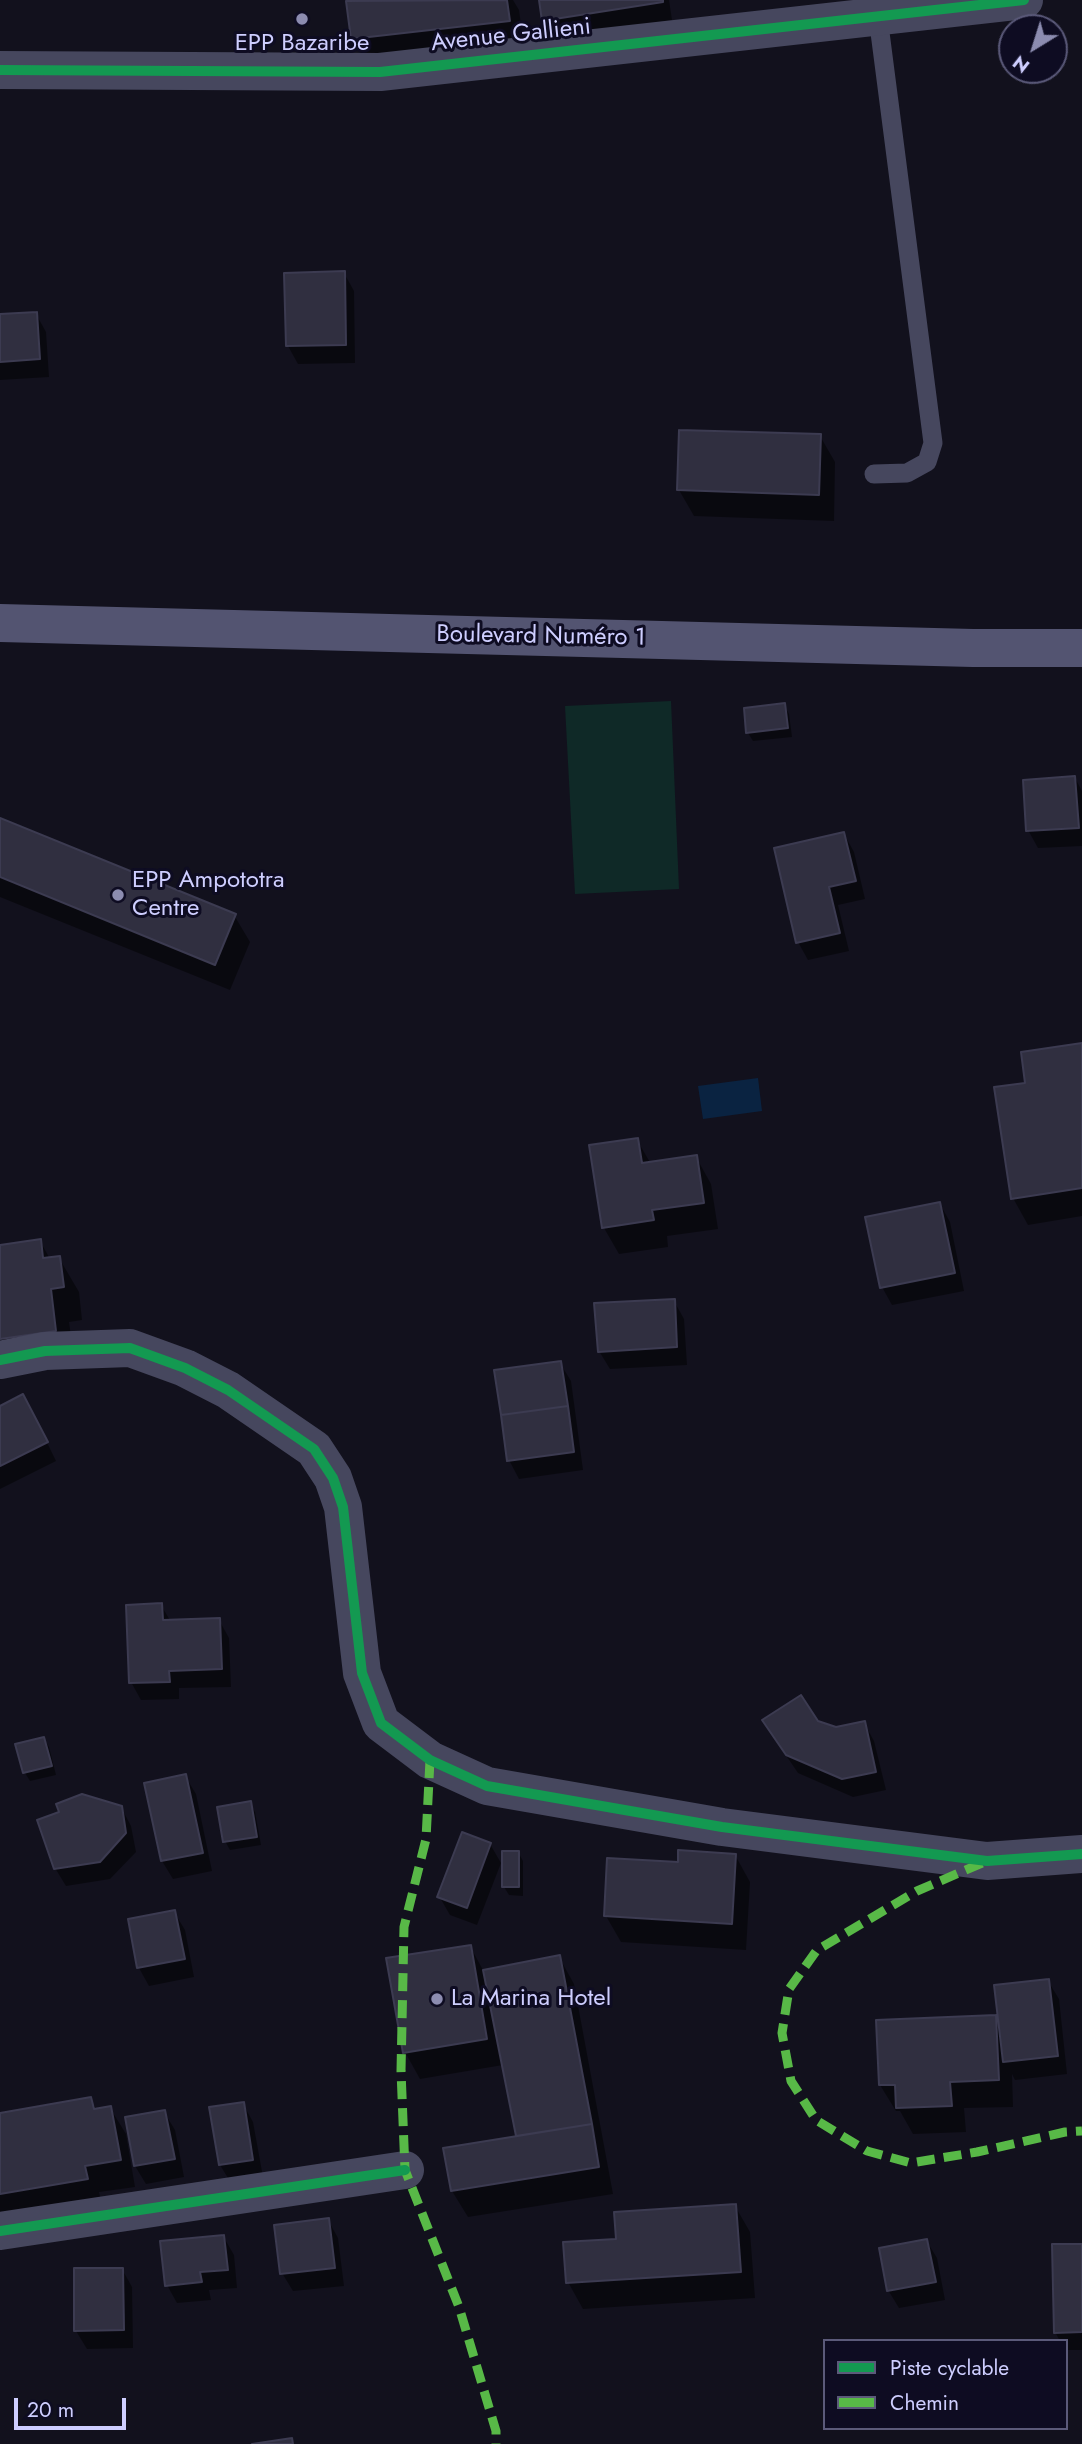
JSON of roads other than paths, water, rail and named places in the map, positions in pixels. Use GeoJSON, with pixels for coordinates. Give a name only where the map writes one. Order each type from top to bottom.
{"type":"FeatureCollection","features":[{"type":"Feature","properties":{"kind":"main road","name":"Boulevard Numéro 1"},"geometry":{"type":"LineString","coordinates":[[0,623],[973,648],[1082,648]]}},
{"type":"Feature","properties":{"kind":"street","name":"Avenue Gallieni"},"geometry":{"type":"LineString","coordinates":[[0,70],[380,72],[1024,0]]}},
{"type":"Feature","properties":{"kind":"street"},"geometry":{"type":"LineString","coordinates":[[0,1360],[45,1351],[130,1348],[186,1368],[228,1390],[314,1449],[333,1478],[343,1507],[362,1673],[381,1723],[430,1760],[475,1781],[487,1786],[722,1827],[987,1861],[1082,1854]]}},
{"type":"Feature","properties":{"kind":"street"},"geometry":{"type":"LineString","coordinates":[[0,2231],[405,2170]]}},
{"type":"Feature","properties":{"kind":"lane"},"geometry":{"type":"LineString","coordinates":[[874,474],[907,473],[927,462],[933,443],[878,17]]}},
{"type":"Feature","properties":{"kind":"water"},"geometry":{"type":"Polygon","coordinates":[[[758,1078],[762,1111],[703,1119],[698,1086],[758,1078]]]}},
{"type":"Feature","properties":{"kind":"place","name":"EPP Bazaribe"},"geometry":{"type":"Point","coordinates":[302,19]}},
{"type":"Feature","properties":{"kind":"place","name":"EPP Ampototra Centre"},"geometry":{"type":"Point","coordinates":[118,895]}},
{"type":"Feature","properties":{"kind":"place","name":"La Marina Hotel"},"geometry":{"type":"Point","coordinates":[437,1999]}}]}
